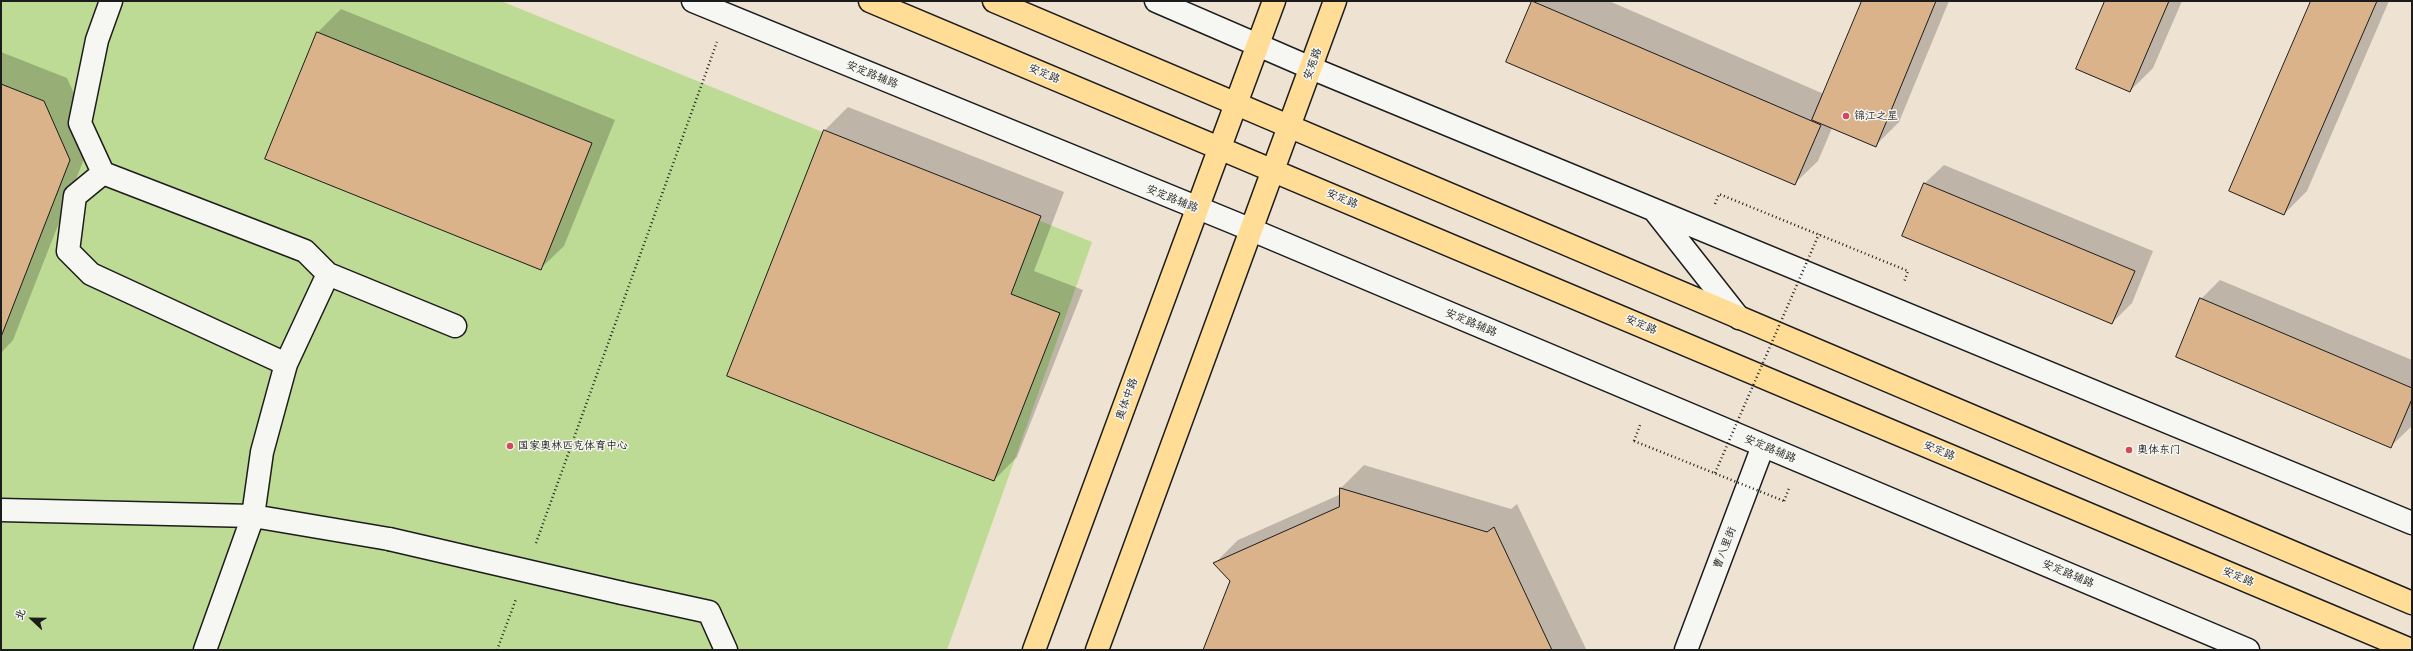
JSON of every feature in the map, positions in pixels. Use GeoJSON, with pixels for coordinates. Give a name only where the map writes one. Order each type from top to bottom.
{"type":"FeatureCollection","features":[{"type":"Feature","properties":{"kind":"main road","name":"安定路"},"geometry":{"type":"LineString","coordinates":[[870,1],[1275,170],[2411,650]]}},
{"type":"Feature","properties":{"kind":"main road"},"geometry":{"type":"LineString","coordinates":[[994,1],[2412,602]]}},
{"type":"Feature","properties":{"kind":"main road"},"geometry":{"type":"LineString","coordinates":[[1237,105],[1274,1]]}},
{"type":"Feature","properties":{"kind":"main road","name":"安苑路"},"geometry":{"type":"LineString","coordinates":[[1275,170],[1336,1]]}},
{"type":"Feature","properties":{"kind":"main road","name":"奥体中路"},"geometry":{"type":"LineString","coordinates":[[1034,650],[1196,209],[1237,105]]}},
{"type":"Feature","properties":{"kind":"main road"},"geometry":{"type":"LineString","coordinates":[[1097,650],[1275,170]]}},
{"type":"Feature","properties":{"kind":"street"},"geometry":{"type":"LineString","coordinates":[[111,1],[97,40],[80,123],[103,173],[304,252],[328,274],[454,326]]}},
{"type":"Feature","properties":{"kind":"street","name":"安定路辅路"},"geometry":{"type":"LineString","coordinates":[[693,1],[1196,209],[1252,230],[2248,650]]}},
{"type":"Feature","properties":{"kind":"street"},"geometry":{"type":"LineString","coordinates":[[1156,1],[1311,68],[2412,523]]}},
{"type":"Feature","properties":{"kind":"street"},"geometry":{"type":"LineString","coordinates":[[103,173],[75,196],[68,251],[91,274],[286,364]]}},
{"type":"Feature","properties":{"kind":"street"},"geometry":{"type":"LineString","coordinates":[[1653,210],[1739,318]]}},
{"type":"Feature","properties":{"kind":"street"},"geometry":{"type":"LineString","coordinates":[[205,650],[253,516],[262,452],[286,364],[328,274]]}},
{"type":"Feature","properties":{"kind":"street","name":"曹八里街"},"geometry":{"type":"LineString","coordinates":[[1686,650],[1763,446]]}},
{"type":"Feature","properties":{"kind":"street"},"geometry":{"type":"LineString","coordinates":[[1,510],[253,516],[389,539],[709,612],[726,650]]}},
{"type":"Feature","properties":{"kind":"path"},"geometry":{"type":"LineString","coordinates":[[535,545],[727,15]]}},
{"type":"Feature","properties":{"kind":"path"},"geometry":{"type":"LineString","coordinates":[[1719,194],[1908,271]]}},
{"type":"Feature","properties":{"kind":"path"},"geometry":{"type":"LineString","coordinates":[[1715,473],[1819,234]]}},
{"type":"Feature","properties":{"kind":"path"},"geometry":{"type":"LineString","coordinates":[[1634,441],[1784,501]]}},
{"type":"Feature","properties":{"kind":"path"},"geometry":{"type":"LineString","coordinates":[[497,650],[516,598]]}},
{"type":"Feature","properties":{"kind":"green space","name":"国家奥林匹克体育中心"},"geometry":{"type":"Polygon","coordinates":[[[1,1],[501,1],[1092,242],[947,650],[1,650],[1,1]]]}},
{"type":"Feature","properties":{"kind":"building"},"geometry":{"type":"Polygon","coordinates":[[[1532,1],[1821,125],[1795,185],[1506,62],[1532,1]]]}},
{"type":"Feature","properties":{"kind":"building"},"geometry":{"type":"Polygon","coordinates":[[[1862,1],[1936,1],[1876,147],[1812,120],[1862,1]]]}},
{"type":"Feature","properties":{"kind":"building"},"geometry":{"type":"Polygon","coordinates":[[[2105,1],[2169,1],[2130,92],[2076,69],[2105,1]]]}},
{"type":"Feature","properties":{"kind":"building"},"geometry":{"type":"Polygon","coordinates":[[[2311,1],[2377,1],[2284,215],[2229,191],[2311,1]]]}},
{"type":"Feature","properties":{"kind":"building"},"geometry":{"type":"Polygon","coordinates":[[[317,32],[592,143],[541,270],[265,159],[317,32]]]}},
{"type":"Feature","properties":{"kind":"building"},"geometry":{"type":"Polygon","coordinates":[[[1,84],[44,101],[70,160],[1,337],[1,84]]]}},
{"type":"Feature","properties":{"kind":"building"},"geometry":{"type":"Polygon","coordinates":[[[824,130],[1041,216],[1011,294],[1060,313],[994,481],[727,376],[824,130]]]}},
{"type":"Feature","properties":{"kind":"building"},"geometry":{"type":"Polygon","coordinates":[[[1924,183],[2135,271],[2112,324],[1902,236],[1924,183]]]}},
{"type":"Feature","properties":{"kind":"building"},"geometry":{"type":"Polygon","coordinates":[[[2200,298],[2412,388],[2412,399],[2391,448],[2176,357],[2200,298]]]}},
{"type":"Feature","properties":{"kind":"building"},"geometry":{"type":"Polygon","coordinates":[[[1340,488],[1487,532],[1494,527],[1552,650],[1203,650],[1230,581],[1213,563],[1339,507],[1340,488]]]}},
{"type":"Feature","properties":{"kind":"place","name":"锦江之星"},"geometry":{"type":"Point","coordinates":[1846,116]}},
{"type":"Feature","properties":{"kind":"place","name":"国家奥林匹克体育中心"},"geometry":{"type":"Point","coordinates":[510,446]}},
{"type":"Feature","properties":{"kind":"place","name":"奥体东门"},"geometry":{"type":"Point","coordinates":[2129,450]}}]}
